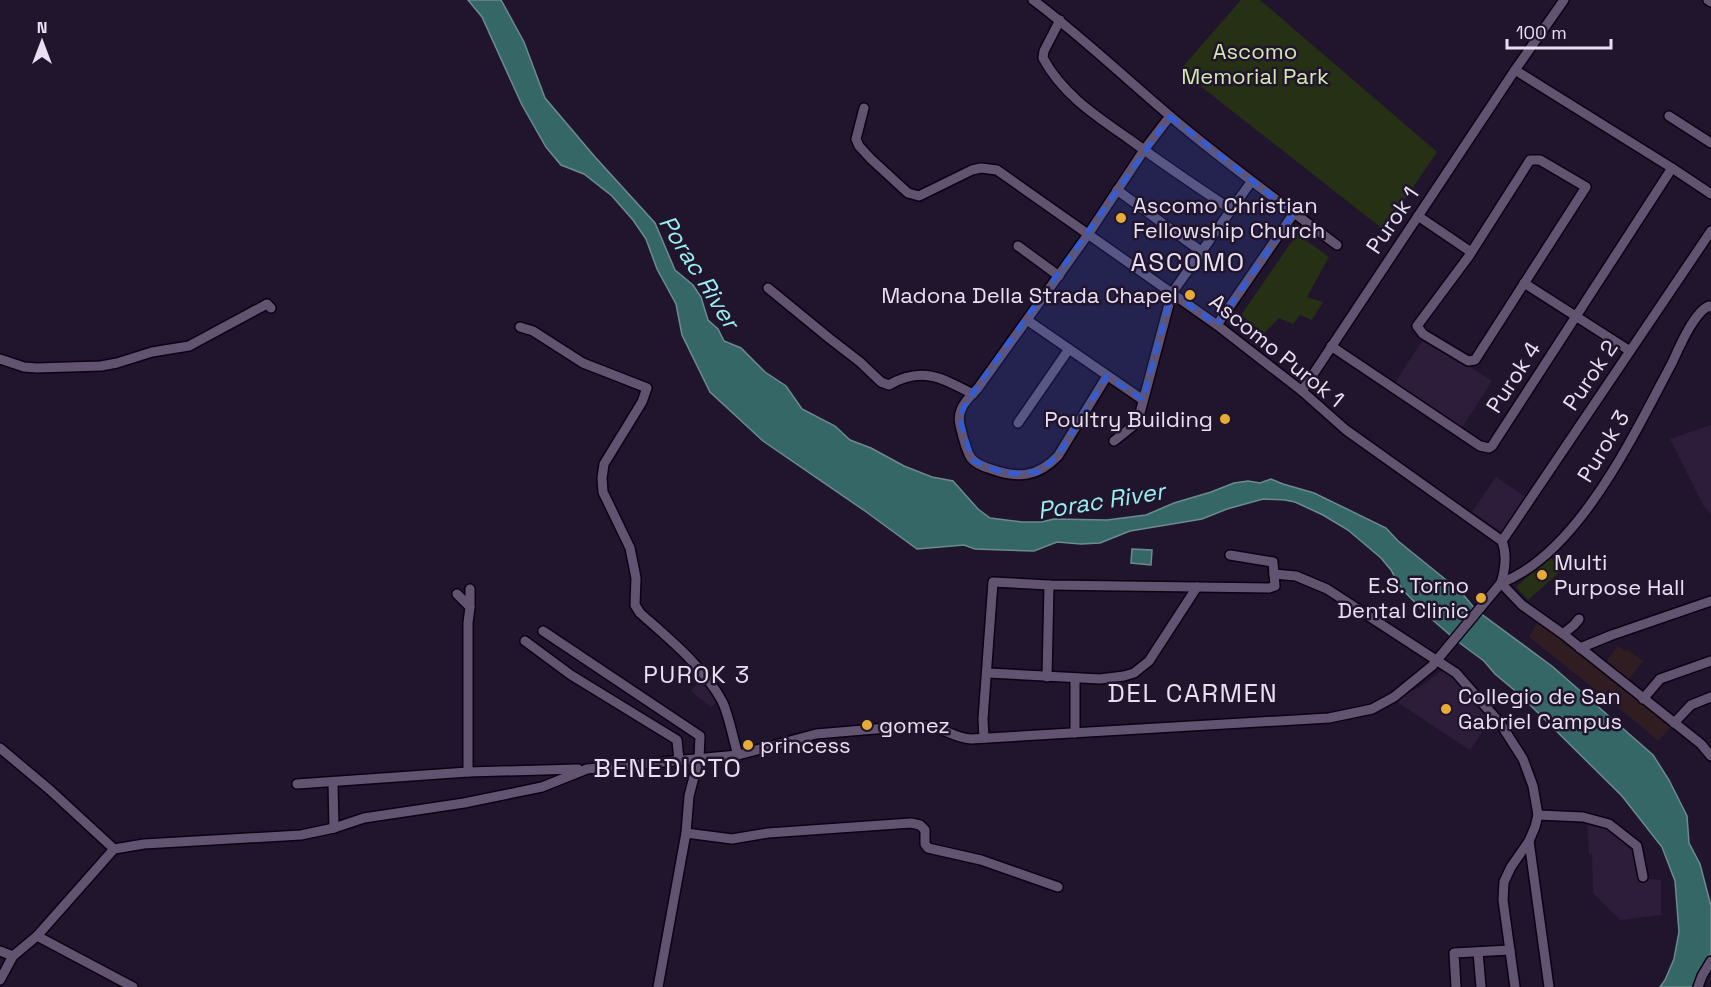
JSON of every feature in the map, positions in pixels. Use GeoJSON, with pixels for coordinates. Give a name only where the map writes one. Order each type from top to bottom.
{"type":"FeatureCollection","features":[{"type":"Feature","properties":{"kind":"street"},"geometry":{"type":"LineString","coordinates":[[1033,0],[1060,20],[1170,116],[1251,182],[1337,245]]}},
{"type":"Feature","properties":{"kind":"street","name":"Purok 1"},"geometry":{"type":"LineString","coordinates":[[1302,391],[1564,0]]}},
{"type":"Feature","properties":{"kind":"street"},"geometry":{"type":"LineString","coordinates":[[1060,20],[1044,51],[1043,58],[1059,83],[1079,103],[1232,210]]}},
{"type":"Feature","properties":{"kind":"street"},"geometry":{"type":"LineString","coordinates":[[1515,70],[1711,194]]}},
{"type":"Feature","properties":{"kind":"street","name":"Ascomo Purok 1"},"geometry":{"type":"LineString","coordinates":[[864,108],[856,139],[859,146],[905,190],[919,196],[972,170],[981,168],[997,170],[1217,325],[1302,391],[1346,430],[1502,541]]}},
{"type":"Feature","properties":{"kind":"street"},"geometry":{"type":"LineString","coordinates":[[1107,376],[1058,456],[1039,472],[1024,475],[1005,474],[973,461],[968,453],[959,418],[961,410],[1028,320],[1144,150],[1170,116]]}},
{"type":"Feature","properties":{"kind":"street"},"geometry":{"type":"LineString","coordinates":[[1668,116],[1711,143]]}},
{"type":"Feature","properties":{"kind":"street"},"geometry":{"type":"LineString","coordinates":[[1530,160],[1540,160],[1586,187],[1475,360],[1468,361],[1423,334],[1417,326],[1471,252],[1530,160]]}},
{"type":"Feature","properties":{"kind":"street","name":"Purok 4"},"geometry":{"type":"LineString","coordinates":[[1331,346],[1480,446],[1486,448],[1492,446],[1672,168]]}},
{"type":"Feature","properties":{"kind":"street"},"geometry":{"type":"LineString","coordinates":[[1114,441],[1134,425],[1140,413],[1172,293],[1251,182]]}},
{"type":"Feature","properties":{"kind":"street"},"geometry":{"type":"LineString","coordinates":[[1117,190],[1202,252]]}},
{"type":"Feature","properties":{"kind":"street"},"geometry":{"type":"LineString","coordinates":[[1217,325],[1294,213]]}},
{"type":"Feature","properties":{"kind":"street"},"geometry":{"type":"LineString","coordinates":[[1418,216],[1471,252]]}},
{"type":"Feature","properties":{"kind":"street","name":"Purok 2"},"geometry":{"type":"LineString","coordinates":[[1502,541],[1711,231]]}},
{"type":"Feature","properties":{"kind":"street"},"geometry":{"type":"LineString","coordinates":[[1018,246],[1059,276]]}},
{"type":"Feature","properties":{"kind":"street"},"geometry":{"type":"LineString","coordinates":[[1524,283],[1630,351]]}},
{"type":"Feature","properties":{"kind":"street"},"geometry":{"type":"LineString","coordinates":[[768,288],[860,362],[881,382],[890,385],[913,375],[926,374],[973,394]]}},
{"type":"Feature","properties":{"kind":"street"},"geometry":{"type":"LineString","coordinates":[[0,359],[24,367],[37,368],[101,366],[117,363],[152,352],[189,346],[267,304],[271,308]]}},
{"type":"Feature","properties":{"kind":"street","name":"Purok 3"},"geometry":{"type":"LineString","coordinates":[[1501,583],[1514,578],[1541,560],[1578,521],[1602,488],[1633,436],[1689,331],[1703,309],[1709,306],[1711,308]]}},
{"type":"Feature","properties":{"kind":"street"},"geometry":{"type":"LineString","coordinates":[[1028,320],[1143,400]]}},
{"type":"Feature","properties":{"kind":"street"},"geometry":{"type":"LineString","coordinates":[[520,327],[533,331],[583,363],[647,388],[642,402],[604,464],[603,492],[630,548],[636,578],[635,605],[640,613],[686,655],[722,702],[738,755]]}},
{"type":"Feature","properties":{"kind":"street"},"geometry":{"type":"LineString","coordinates":[[1018,423],[1069,349]]}},
{"type":"Feature","properties":{"kind":"street"},"geometry":{"type":"LineString","coordinates":[[297,784],[468,772],[587,769],[679,761],[738,755],[816,734],[911,726],[936,728],[958,738],[984,738],[1329,718],[1350,714],[1372,709],[1394,697],[1437,661],[1501,583],[1505,557],[1502,541]]}},
{"type":"Feature","properties":{"kind":"street"},"geometry":{"type":"LineString","coordinates":[[984,738],[983,719],[993,582],[1049,585],[1269,588],[1275,586],[1273,562],[1230,555]]}},
{"type":"Feature","properties":{"kind":"street"},"geometry":{"type":"LineString","coordinates":[[1274,574],[1296,576],[1327,589],[1456,673],[1500,723],[1523,759],[1533,786],[1538,815],[1529,841],[1511,867],[1504,882],[1503,900],[1515,987]]}},
{"type":"Feature","properties":{"kind":"street"},"geometry":{"type":"LineString","coordinates":[[1501,583],[1521,605],[1563,634],[1701,744],[1711,756]]}},
{"type":"Feature","properties":{"kind":"street"},"geometry":{"type":"LineString","coordinates":[[1047,677],[1049,585]]}},
{"type":"Feature","properties":{"kind":"street"},"geometry":{"type":"LineString","coordinates":[[987,674],[1100,679],[1134,673],[1149,661],[1160,646],[1197,587]]}},
{"type":"Feature","properties":{"kind":"street"},"geometry":{"type":"LineString","coordinates":[[468,772],[470,589]]}},
{"type":"Feature","properties":{"kind":"street"},"geometry":{"type":"LineString","coordinates":[[457,594],[470,607]]}},
{"type":"Feature","properties":{"kind":"street"},"geometry":{"type":"LineString","coordinates":[[1580,648],[1711,601]]}},
{"type":"Feature","properties":{"kind":"street"},"geometry":{"type":"LineString","coordinates":[[1563,634],[1579,619]]}},
{"type":"Feature","properties":{"kind":"street"},"geometry":{"type":"LineString","coordinates":[[543,631],[700,736],[699,758],[689,795],[686,833],[658,987]]}},
{"type":"Feature","properties":{"kind":"street"},"geometry":{"type":"LineString","coordinates":[[525,641],[571,675],[677,740],[679,761]]}},
{"type":"Feature","properties":{"kind":"street"},"geometry":{"type":"LineString","coordinates":[[1643,699],[1660,679],[1711,661]]}},
{"type":"Feature","properties":{"kind":"street"},"geometry":{"type":"LineString","coordinates":[[1075,678],[1075,733]]}},
{"type":"Feature","properties":{"kind":"street"},"geometry":{"type":"LineString","coordinates":[[1674,723],[1691,705],[1711,697]]}},
{"type":"Feature","properties":{"kind":"street"},"geometry":{"type":"LineString","coordinates":[[0,748],[114,849]]}},
{"type":"Feature","properties":{"kind":"street"},"geometry":{"type":"LineString","coordinates":[[0,981],[13,956],[37,936],[114,849],[144,844],[301,835],[334,828],[364,818],[464,803],[542,787],[587,769]]}},
{"type":"Feature","properties":{"kind":"street"},"geometry":{"type":"LineString","coordinates":[[333,782],[334,828]]}},
{"type":"Feature","properties":{"kind":"street"},"geometry":{"type":"LineString","coordinates":[[1538,815],[1583,816],[1609,824],[1636,846],[1643,877]]}},
{"type":"Feature","properties":{"kind":"street"},"geometry":{"type":"LineString","coordinates":[[686,833],[732,839],[768,833],[910,823],[920,825],[925,830],[925,844],[928,848],[981,860],[1058,887]]}},
{"type":"Feature","properties":{"kind":"street"},"geometry":{"type":"LineString","coordinates":[[1529,841],[1549,987]]}},
{"type":"Feature","properties":{"kind":"street"},"geometry":{"type":"LineString","coordinates":[[37,936],[133,987]]}},
{"type":"Feature","properties":{"kind":"street"},"geometry":{"type":"LineString","coordinates":[[1456,987],[1453,954],[1510,950]]}},
{"type":"Feature","properties":{"kind":"street"},"geometry":{"type":"LineString","coordinates":[[0,951],[13,956]]}},
{"type":"Feature","properties":{"kind":"street"},"geometry":{"type":"LineString","coordinates":[[1478,952],[1481,987]]}},
{"type":"Feature","properties":{"kind":"street"},"geometry":{"type":"LineString","coordinates":[[1698,987],[1711,961]]}},
{"type":"Feature","properties":{"kind":"highlighted area"},"geometry":{"type":"Polygon","coordinates":[[[1170,116],[1294,213],[1217,325],[1172,293],[1143,400],[1107,376],[1058,456],[1039,472],[1005,474],[973,461],[959,418],[966,402],[1170,116]]]}},
{"type":"Feature","properties":{"kind":"shaded area"},"geometry":{"type":"Polygon","coordinates":[[[468,0],[501,0],[524,42],[545,98],[655,223],[675,270],[693,285],[701,297],[708,320],[718,329],[724,341],[741,348],[765,372],[786,386],[802,409],[835,426],[850,440],[871,448],[904,466],[932,477],[953,481],[978,509],[990,518],[1041,522],[1054,519],[1107,520],[1146,515],[1234,483],[1248,481],[1260,483],[1271,479],[1314,493],[1386,528],[1398,541],[1461,592],[1476,610],[1553,667],[1653,755],[1669,780],[1687,816],[1689,843],[1700,864],[1711,906],[1711,953],[1694,987],[1660,987],[1674,959],[1679,932],[1675,881],[1662,847],[1622,796],[1484,661],[1428,616],[1403,590],[1381,558],[1348,530],[1323,515],[1295,502],[1263,499],[1202,519],[1130,531],[1100,543],[1057,542],[1034,551],[975,549],[964,545],[917,549],[763,441],[710,392],[682,335],[676,304],[657,269],[646,239],[633,220],[612,196],[584,174],[561,165],[546,147],[522,105],[482,17],[468,0]]]}},
{"type":"Feature","properties":{"kind":"shaded area"},"geometry":{"type":"Polygon","coordinates":[[[1424,338],[1492,381],[1461,429],[1393,386],[1424,338]]]}},
{"type":"Feature","properties":{"kind":"shaded area"},"geometry":{"type":"Polygon","coordinates":[[[1711,425],[1711,514],[1703,505],[1670,439],[1711,425]]]}},
{"type":"Feature","properties":{"kind":"shaded area"},"geometry":{"type":"Polygon","coordinates":[[[1496,477],[1527,498],[1503,533],[1472,512],[1496,477]]]}},
{"type":"Feature","properties":{"kind":"shaded area"},"geometry":{"type":"Polygon","coordinates":[[[1132,549],[1152,550],[1151,565],[1131,563],[1132,549]]]}},
{"type":"Feature","properties":{"kind":"shaded area"},"geometry":{"type":"Polygon","coordinates":[[[1538,622],[1581,652],[1672,726],[1658,741],[1529,637],[1538,622]]]}},
{"type":"Feature","properties":{"kind":"shaded area"},"geometry":{"type":"Polygon","coordinates":[[[1618,646],[1625,651],[1627,649],[1643,661],[1627,682],[1604,664],[1618,646]]]}},
{"type":"Feature","properties":{"kind":"shaded area","name":"Collegio de San Gabriel Campus"},"geometry":{"type":"Polygon","coordinates":[[[1449,671],[1492,718],[1470,750],[1394,700],[1420,687],[1440,672],[1449,671]]]}},
{"type":"Feature","properties":{"kind":"shaded area"},"geometry":{"type":"Polygon","coordinates":[[[700,680],[718,700],[711,707],[691,691],[700,680]]]}},
{"type":"Feature","properties":{"kind":"shaded area"},"geometry":{"type":"Polygon","coordinates":[[[1587,821],[1610,825],[1636,849],[1641,878],[1661,880],[1661,915],[1620,920],[1593,893],[1592,854],[1589,854],[1587,821]]]}},
{"type":"Feature","properties":{"kind":"green space","name":"Ascomo Memorial Park"},"geometry":{"type":"Polygon","coordinates":[[[1241,0],[1260,0],[1437,152],[1384,230],[1180,70],[1241,0]]]}},
{"type":"Feature","properties":{"kind":"green space"},"geometry":{"type":"Polygon","coordinates":[[[1297,234],[1329,257],[1307,297],[1323,302],[1312,320],[1300,315],[1293,324],[1279,318],[1264,333],[1241,315],[1297,234]]]}},
{"type":"Feature","properties":{"kind":"green space","name":"Multi Purpose Hall"},"geometry":{"type":"Polygon","coordinates":[[[1550,557],[1562,570],[1528,600],[1516,587],[1550,557]]]}},
{"type":"Feature","properties":{"kind":"place","name":"Ascomo Christian Fellowship Church"},"geometry":{"type":"Point","coordinates":[1121,218]}},
{"type":"Feature","properties":{"kind":"place","name":"Madona Della Strada Chapel"},"geometry":{"type":"Point","coordinates":[1190,295]}},
{"type":"Feature","properties":{"kind":"place","name":"Poultry Building"},"geometry":{"type":"Point","coordinates":[1225,419]}},
{"type":"Feature","properties":{"kind":"place","name":"Multi Purpose Hall"},"geometry":{"type":"Point","coordinates":[1542,575]}},
{"type":"Feature","properties":{"kind":"place","name":"E.S. Torno Dental Clinic"},"geometry":{"type":"Point","coordinates":[1481,598]}},
{"type":"Feature","properties":{"kind":"place","name":"Collegio de San Gabriel Campus"},"geometry":{"type":"Point","coordinates":[1446,709]}},
{"type":"Feature","properties":{"kind":"place","name":"gomez"},"geometry":{"type":"Point","coordinates":[867,725]}},
{"type":"Feature","properties":{"kind":"place","name":"princess"},"geometry":{"type":"Point","coordinates":[748,745]}},
{"type":"Feature","properties":{"kind":"district","name":"ASCOMO"},"geometry":{"type":"Point","coordinates":[1188,262]}},
{"type":"Feature","properties":{"kind":"district","name":"PUROK 3"},"geometry":{"type":"Point","coordinates":[697,675]}},
{"type":"Feature","properties":{"kind":"district","name":"DEL CARMEN"},"geometry":{"type":"Point","coordinates":[1193,693]}},
{"type":"Feature","properties":{"kind":"district","name":"BENEDICTO"},"geometry":{"type":"Point","coordinates":[668,768]}},
{"type":"Feature","properties":{"kind":"water label","name":"Porac River"},"geometry":{"type":"Point","coordinates":[699,272]}},
{"type":"Feature","properties":{"kind":"water label","name":"Porac River"},"geometry":{"type":"Point","coordinates":[1101,501]}}]}
